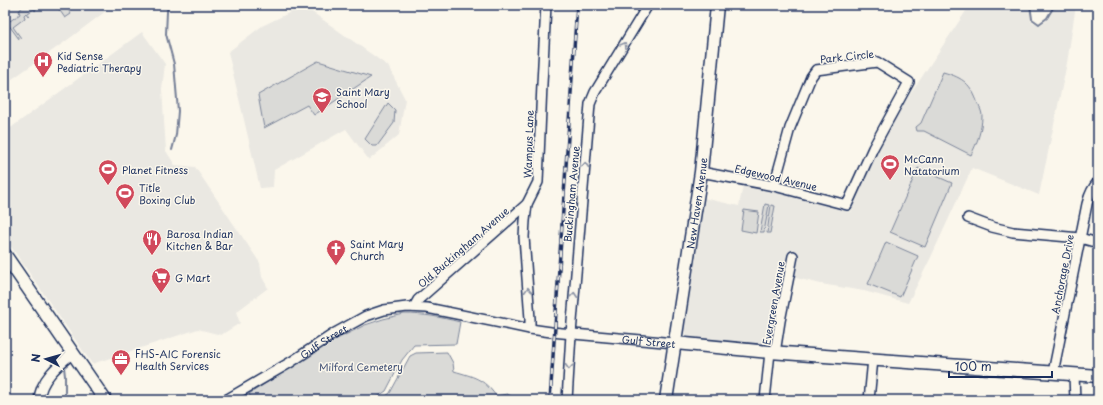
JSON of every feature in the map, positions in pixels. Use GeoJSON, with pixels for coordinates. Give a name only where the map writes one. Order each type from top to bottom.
{"type":"FeatureCollection","features":[{"type":"Feature","properties":{"kind":"main road","name":"New Haven Avenue"},"geometry":{"type":"LineString","coordinates":[[666,400],[701,172],[717,5]]}},
{"type":"Feature","properties":{"kind":"main road"},"geometry":{"type":"LineString","coordinates":[[5,254],[105,400]]}},
{"type":"Feature","properties":{"kind":"main road","name":"Gulf Street"},"geometry":{"type":"LineString","coordinates":[[675,343],[772,353],[1098,376]]}},
{"type":"Feature","properties":{"kind":"street","name":"Wampus Lane"},"geometry":{"type":"LineString","coordinates":[[530,329],[524,237],[528,204],[538,182],[546,5]]}},
{"type":"Feature","properties":{"kind":"street","name":"Buckingham Avenue"},"geometry":{"type":"LineString","coordinates":[[567,400],[590,104],[595,92],[648,5]]}},
{"type":"Feature","properties":{"kind":"street","name":"Park Circle"},"geometry":{"type":"LineString","coordinates":[[774,186],[790,128],[811,77],[816,70],[877,62],[909,82],[873,148],[846,205]]}},
{"type":"Feature","properties":{"kind":"street","name":"Edgewood Avenue"},"geometry":{"type":"LineString","coordinates":[[701,172],[774,186],[846,205]]}},
{"type":"Feature","properties":{"kind":"street","name":"Anchorage Drive"},"geometry":{"type":"LineString","coordinates":[[1053,373],[1088,198],[1094,186],[1098,182]]}},
{"type":"Feature","properties":{"kind":"street","name":"Old Buckingham Avenue"},"geometry":{"type":"LineString","coordinates":[[414,307],[418,300],[528,204]]}},
{"type":"Feature","properties":{"kind":"street"},"geometry":{"type":"LineString","coordinates":[[968,218],[992,227],[1013,232],[1080,238],[1098,243]]}},
{"type":"Feature","properties":{"kind":"street","name":"Evergreen Avenue"},"geometry":{"type":"LineString","coordinates":[[764,400],[772,353],[793,256]]}},
{"type":"Feature","properties":{"kind":"street","name":"Gulf Street"},"geometry":{"type":"LineString","coordinates":[[226,400],[291,362],[329,336],[366,316],[384,310],[407,307],[427,308],[530,329],[675,343]]}},
{"type":"Feature","properties":{"kind":"street"},"geometry":{"type":"LineString","coordinates":[[39,400],[41,390],[48,378],[59,364],[73,353]]}},
{"type":"Feature","properties":{"kind":"street"},"geometry":{"type":"LineString","coordinates":[[869,400],[873,359]]}},
{"type":"Feature","properties":{"kind":"street"},"geometry":{"type":"LineString","coordinates":[[1074,375],[1075,400]]}},
{"type":"Feature","properties":{"kind":"shaded area"},"geometry":{"type":"Polygon","coordinates":[[[5,5],[114,5],[5,84],[5,5]]]}},
{"type":"Feature","properties":{"kind":"shaded area"},"geometry":{"type":"Polygon","coordinates":[[[970,5],[1029,5],[1032,22],[1042,25],[1050,16],[1054,8],[1065,9],[1068,5],[1076,5],[1067,63],[1039,195],[972,168],[908,303],[864,291],[821,284],[784,275],[773,339],[768,344],[764,345],[687,337],[684,330],[703,198],[739,206],[743,185],[784,192],[851,212],[887,129],[970,5]]]}},
{"type":"Feature","properties":{"kind":"shaded area","name":"Saint Mary School"},"geometry":{"type":"Polygon","coordinates":[[[291,12],[312,12],[388,66],[405,99],[399,135],[369,160],[346,129],[274,170],[273,187],[260,188],[228,52],[262,26],[291,12]]]}},
{"type":"Feature","properties":{"kind":"shaded area"},"geometry":{"type":"Polygon","coordinates":[[[142,32],[165,64],[162,89],[166,151],[175,165],[195,167],[260,263],[262,277],[268,288],[236,312],[240,323],[221,335],[198,329],[92,364],[5,238],[5,132],[142,32]]]}},
{"type":"Feature","properties":{"kind":"green space"},"geometry":{"type":"Polygon","coordinates":[[[24,5],[37,5],[35,7],[35,11],[34,9],[28,13],[28,16],[26,13],[24,15],[25,18],[13,27],[21,38],[19,39],[5,20],[5,16],[10,21],[20,14],[19,11],[24,5]]]}},
{"type":"Feature","properties":{"kind":"green space"},"geometry":{"type":"Polygon","coordinates":[[[56,5],[65,5],[71,14],[65,18],[56,5]]]}},
{"type":"Feature","properties":{"kind":"green space"},"geometry":{"type":"Polygon","coordinates":[[[318,61],[371,77],[314,115],[307,105],[264,128],[258,95],[318,61]]]}},
{"type":"Feature","properties":{"kind":"green space"},"geometry":{"type":"Polygon","coordinates":[[[943,72],[961,79],[966,83],[973,91],[981,112],[982,121],[980,131],[971,155],[924,131],[917,131],[916,127],[921,123],[943,72]]]}},
{"type":"Feature","properties":{"kind":"green space"},"geometry":{"type":"Polygon","coordinates":[[[388,103],[395,110],[394,123],[377,146],[372,146],[365,139],[388,103]]]}},
{"type":"Feature","properties":{"kind":"green space"},"geometry":{"type":"Polygon","coordinates":[[[918,168],[952,183],[925,247],[890,232],[918,168]]]}},
{"type":"Feature","properties":{"kind":"green space"},"geometry":{"type":"Polygon","coordinates":[[[765,204],[769,205],[764,232],[760,232],[765,204]]]}},
{"type":"Feature","properties":{"kind":"green space"},"geometry":{"type":"Polygon","coordinates":[[[771,205],[775,206],[770,233],[767,233],[771,205]]]}},
{"type":"Feature","properties":{"kind":"green space"},"geometry":{"type":"Polygon","coordinates":[[[744,210],[759,212],[756,233],[741,230],[744,210]]]}},
{"type":"Feature","properties":{"kind":"green space"},"geometry":{"type":"Polygon","coordinates":[[[886,242],[918,256],[900,297],[868,284],[886,242]]]}},
{"type":"Feature","properties":{"kind":"green space","name":"Milford Cemetery"},"geometry":{"type":"Polygon","coordinates":[[[404,314],[432,316],[460,322],[456,344],[414,345],[402,360],[386,391],[373,400],[253,400],[249,394],[325,345],[365,325],[404,314]]]}},
{"type":"Feature","properties":{"kind":"green space"},"geometry":{"type":"Polygon","coordinates":[[[447,352],[453,363],[454,371],[478,379],[487,385],[496,396],[507,394],[511,396],[512,400],[381,400],[390,393],[410,356],[416,353],[447,352]]]}},
{"type":"Feature","properties":{"kind":"waterway"},"geometry":{"type":"LineString","coordinates":[[168,5],[166,34],[174,64],[178,111],[176,135],[172,150]]}},
{"type":"Feature","properties":{"kind":"waterway"},"geometry":{"type":"LineString","coordinates":[[1030,5],[1032,19],[1039,24],[1047,18],[1053,8],[1059,6],[1066,7],[1067,5]]}},
{"type":"Feature","properties":{"kind":"waterway"},"geometry":{"type":"LineString","coordinates":[[64,367],[65,400]]}},
{"type":"Feature","properties":{"kind":"railway"},"geometry":{"type":"LineString","coordinates":[[550,400],[577,5]]}},
{"type":"Feature","properties":{"kind":"place","name":"Kid Sense Pediatric Therapy"},"geometry":{"type":"Point","coordinates":[43,78]}},
{"type":"Feature","properties":{"kind":"place","name":"Saint Mary School"},"geometry":{"type":"Point","coordinates":[322,114]}},
{"type":"Feature","properties":{"kind":"place","name":"McCann Natatorium"},"geometry":{"type":"Point","coordinates":[890,181]}},
{"type":"Feature","properties":{"kind":"place","name":"Planet Fitness"},"geometry":{"type":"Point","coordinates":[108,186]}},
{"type":"Feature","properties":{"kind":"place","name":"Title Boxing Club"},"geometry":{"type":"Point","coordinates":[125,210]}},
{"type":"Feature","properties":{"kind":"place","name":"Barosa Indian Kitchen & Bar"},"geometry":{"type":"Point","coordinates":[152,256]}},
{"type":"Feature","properties":{"kind":"place","name":"Saint Mary Church"},"geometry":{"type":"Point","coordinates":[336,266]}},
{"type":"Feature","properties":{"kind":"place","name":"G Mart"},"geometry":{"type":"Point","coordinates":[161,294]}},
{"type":"Feature","properties":{"kind":"place","name":"FHS-AIC Forensic Health Services"},"geometry":{"type":"Point","coordinates":[121,376]}}]}
